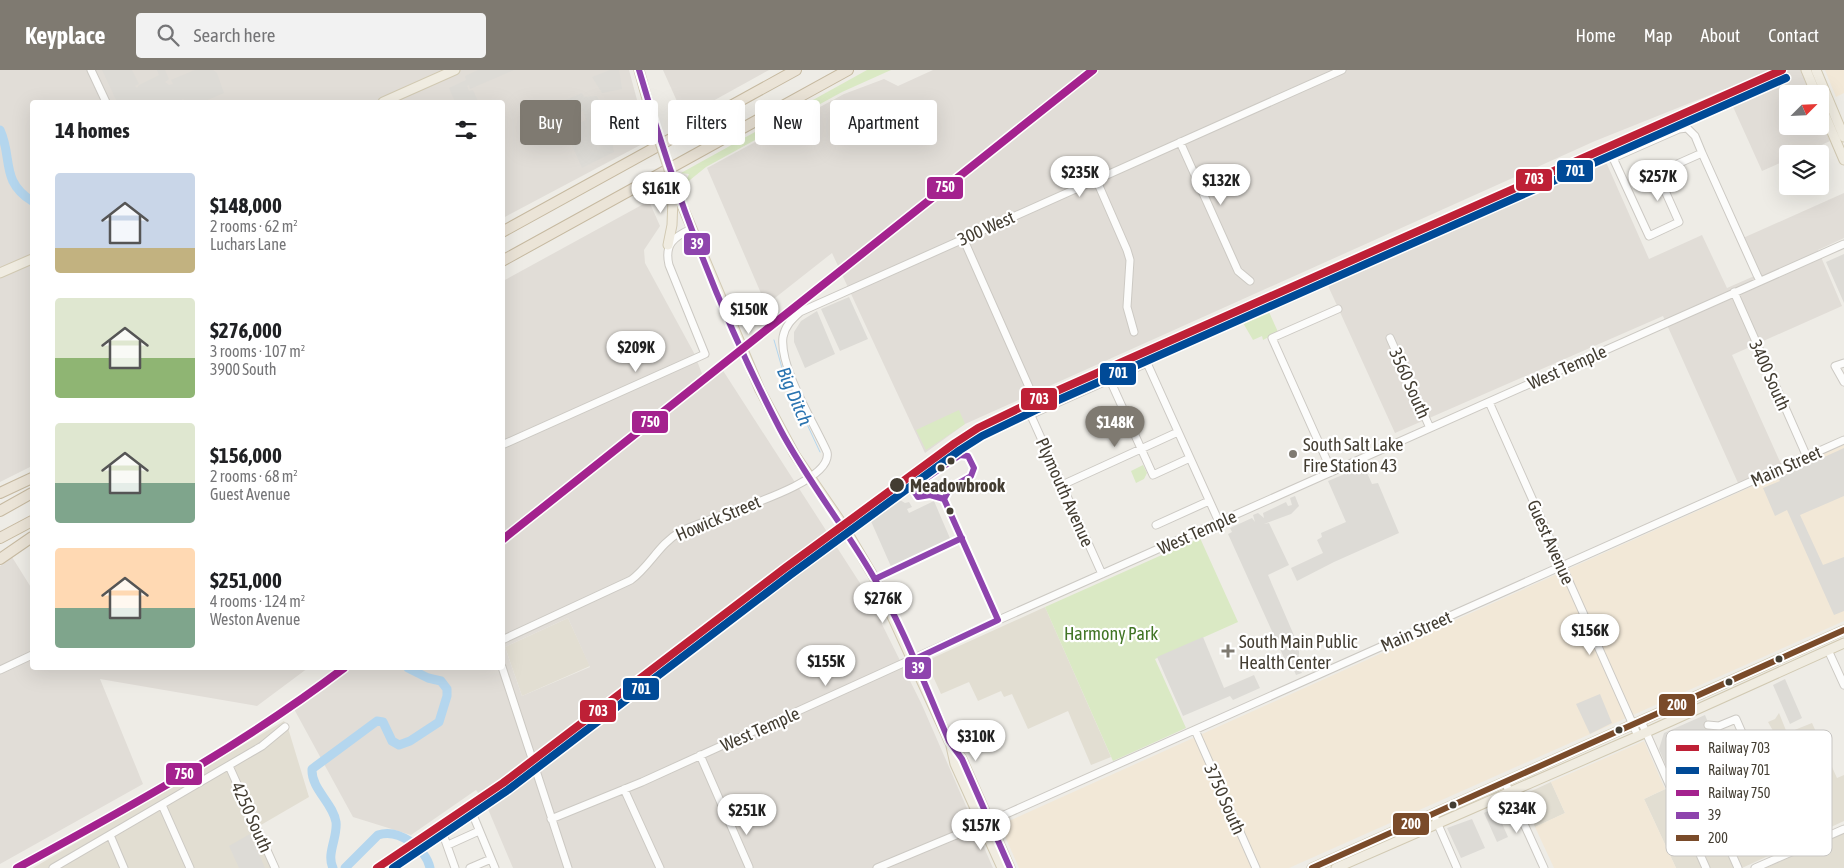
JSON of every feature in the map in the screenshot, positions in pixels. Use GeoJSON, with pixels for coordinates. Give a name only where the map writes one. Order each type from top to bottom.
{"type":"FeatureCollection","features":[{"type":"Feature","properties":{"kind":"highway"},"geometry":{"type":"LineString","coordinates":[[505,230],[796,70]]}},
{"type":"Feature","properties":{"kind":"highway"},"geometry":{"type":"LineString","coordinates":[[505,259],[848,70]]}},
{"type":"Feature","properties":{"kind":"highway"},"geometry":{"type":"LineString","coordinates":[[0,493],[30,479]]}},
{"type":"Feature","properties":{"kind":"highway"},"geometry":{"type":"LineString","coordinates":[[0,511],[30,494]]}},
{"type":"Feature","properties":{"kind":"highway"},"geometry":{"type":"LineString","coordinates":[[0,538],[30,522]]}},
{"type":"Feature","properties":{"kind":"highway"},"geometry":{"type":"LineString","coordinates":[[0,559],[30,538]]}},
{"type":"Feature","properties":{"kind":"main road"},"geometry":{"type":"LineString","coordinates":[[388,100],[455,70]]}},
{"type":"Feature","properties":{"kind":"main road"},"geometry":{"type":"LineString","coordinates":[[639,70],[676,191],[748,362],[782,432],[875,579],[950,741],[955,764],[1010,868]]}},
{"type":"Feature","properties":{"kind":"main road"},"geometry":{"type":"LineString","coordinates":[[1806,70],[1812,85]]}},
{"type":"Feature","properties":{"kind":"main road"},"geometry":{"type":"LineString","coordinates":[[1816,70],[1844,137]]}},
{"type":"Feature","properties":{"kind":"main road"},"geometry":{"type":"LineString","coordinates":[[1829,125],[1844,160]]}},
{"type":"Feature","properties":{"kind":"main road"},"geometry":{"type":"LineString","coordinates":[[668,245],[672,225],[673,198],[676,191]]}},
{"type":"Feature","properties":{"kind":"main road"},"geometry":{"type":"LineString","coordinates":[[0,273],[30,260]]}},
{"type":"Feature","properties":{"kind":"main road"},"geometry":{"type":"LineString","coordinates":[[1312,868],[1844,630]]}},
{"type":"Feature","properties":{"kind":"main road"},"geometry":{"type":"LineString","coordinates":[[1336,868],[1844,643]]}},
{"type":"Feature","properties":{"kind":"main road"},"geometry":{"type":"LineString","coordinates":[[986,823],[1002,868]]}},
{"type":"Feature","properties":{"kind":"street"},"geometry":{"type":"LineString","coordinates":[[92,70],[105,100]]}},
{"type":"Feature","properties":{"kind":"street","name":"300 West"},"geometry":{"type":"LineString","coordinates":[[827,452],[787,362],[783,342],[789,323],[809,307],[1342,70]]}},
{"type":"Feature","properties":{"kind":"street"},"geometry":{"type":"LineString","coordinates":[[1702,153],[1657,173],[1679,222],[1649,236],[1613,158],[1679,129],[1687,128],[1695,136],[1760,281]]}},
{"type":"Feature","properties":{"kind":"street"},"geometry":{"type":"LineString","coordinates":[[1180,142],[1238,271],[1250,281]]}},
{"type":"Feature","properties":{"kind":"street"},"geometry":{"type":"LineString","coordinates":[[1096,179],[1130,260],[1127,307],[1134,332]]}},
{"type":"Feature","properties":{"kind":"street"},"geometry":{"type":"LineString","coordinates":[[505,443],[705,354],[668,265],[668,245],[674,238],[691,229]]}},
{"type":"Feature","properties":{"kind":"street"},"geometry":{"type":"LineString","coordinates":[[963,238],[1029,387]]}},
{"type":"Feature","properties":{"kind":"street","name":"West Temple"},"geometry":{"type":"LineString","coordinates":[[551,819],[700,756],[1102,574],[1844,244]]}},
{"type":"Feature","properties":{"kind":"street","name":"3400 South"},"geometry":{"type":"LineString","coordinates":[[1734,292],[1807,457]]}},
{"type":"Feature","properties":{"kind":"street"},"geometry":{"type":"LineString","coordinates":[[1332,472],[1272,338],[1338,309]]}},
{"type":"Feature","properties":{"kind":"street","name":"3560 South"},"geometry":{"type":"LineString","coordinates":[[1390,338],[1430,428]]}},
{"type":"Feature","properties":{"kind":"street"},"geometry":{"type":"LineString","coordinates":[[1190,458],[1153,475],[1110,380],[1147,363],[1219,522]]}},
{"type":"Feature","properties":{"kind":"street"},"geometry":{"type":"LineString","coordinates":[[1844,363],[1835,366],[1844,382]]}},
{"type":"Feature","properties":{"kind":"street","name":"Plymouth Avenue"},"geometry":{"type":"LineString","coordinates":[[1102,574],[1029,412],[1110,380]]}},
{"type":"Feature","properties":{"kind":"street","name":"Guest Avenue"},"geometry":{"type":"LineString","coordinates":[[1489,402],[1562,566],[1666,784]]}},
{"type":"Feature","properties":{"kind":"street"},"geometry":{"type":"LineString","coordinates":[[1062,485],[1178,432]]}},
{"type":"Feature","properties":{"kind":"street","name":"Main Street"},"geometry":{"type":"LineString","coordinates":[[877,868],[986,823],[1844,440]]}},
{"type":"Feature","properties":{"kind":"street","name":"Howick Street"},"geometry":{"type":"LineString","coordinates":[[505,639],[631,580],[641,572],[660,548],[680,531],[800,485],[823,468],[827,460],[827,452]]}},
{"type":"Feature","properties":{"kind":"street"},"geometry":{"type":"LineString","coordinates":[[1156,525],[1209,501]]}},
{"type":"Feature","properties":{"kind":"street"},"geometry":{"type":"LineString","coordinates":[[1828,650],[1844,685]]}},
{"type":"Feature","properties":{"kind":"street"},"geometry":{"type":"LineString","coordinates":[[0,670],[30,656]]}},
{"type":"Feature","properties":{"kind":"street"},"geometry":{"type":"LineString","coordinates":[[503,670],[568,868]]}},
{"type":"Feature","properties":{"kind":"street"},"geometry":{"type":"LineString","coordinates":[[1708,725],[1719,726],[1736,719],[1741,730]]}},
{"type":"Feature","properties":{"kind":"street"},"geometry":{"type":"LineString","coordinates":[[53,868],[230,766],[262,746],[285,727]]}},
{"type":"Feature","properties":{"kind":"street","name":"3750 South"},"geometry":{"type":"LineString","coordinates":[[1195,730],[1256,868]]}},
{"type":"Feature","properties":{"kind":"street"},"geometry":{"type":"LineString","coordinates":[[700,756],[749,868]]}},
{"type":"Feature","properties":{"kind":"street","name":"4250 South"},"geometry":{"type":"LineString","coordinates":[[230,766],[275,868]]}},
{"type":"Feature","properties":{"kind":"street"},"geometry":{"type":"LineString","coordinates":[[1505,782],[1544,868]]}},
{"type":"Feature","properties":{"kind":"street"},"geometry":{"type":"LineString","coordinates":[[624,789],[660,868]]}},
{"type":"Feature","properties":{"kind":"street"},"geometry":{"type":"LineString","coordinates":[[162,804],[190,868]]}},
{"type":"Feature","properties":{"kind":"street"},"geometry":{"type":"LineString","coordinates":[[1433,814],[1457,868]]}},
{"type":"Feature","properties":{"kind":"street"},"geometry":{"type":"LineString","coordinates":[[473,815],[495,868]]}},
{"type":"Feature","properties":{"kind":"street"},"geometry":{"type":"LineString","coordinates":[[1832,834],[1844,829]]}},
{"type":"Feature","properties":{"kind":"street"},"geometry":{"type":"LineString","coordinates":[[448,845],[479,831]]}},
{"type":"Feature","properties":{"kind":"street"},"geometry":{"type":"LineString","coordinates":[[110,835],[124,868]]}},
{"type":"Feature","properties":{"kind":"street"},"geometry":{"type":"LineString","coordinates":[[444,837],[455,868]]}},
{"type":"Feature","properties":{"kind":"street","name":"Guest Avenue"},"geometry":{"type":"LineString","coordinates":[[1700,856],[1706,868]]}},
{"type":"Feature","properties":{"kind":"street"},"geometry":{"type":"LineString","coordinates":[[1733,856],[1738,868]]}},
{"type":"Feature","properties":{"kind":"street"},"geometry":{"type":"LineString","coordinates":[[1755,868],[1782,856]]}},
{"type":"Feature","properties":{"kind":"street"},"geometry":{"type":"LineString","coordinates":[[470,868],[491,858]]}},
{"type":"Feature","properties":{"kind":"shaded area"},"geometry":{"type":"Polygon","coordinates":[[[0,70],[629,70],[637,100],[591,100],[591,145],[640,145],[505,217],[505,100],[30,100],[30,467],[0,482],[0,70]]]}},
{"type":"Feature","properties":{"kind":"shaded area"},"geometry":{"type":"Polygon","coordinates":[[[102,70],[132,70],[139,84],[135,86],[137,88],[139,85],[159,75],[157,70],[165,70],[169,79],[165,82],[169,85],[173,84],[171,80],[195,70],[213,70],[217,73],[224,93],[208,100],[116,100],[102,70]]]}},
{"type":"Feature","properties":{"kind":"shaded area"},"geometry":{"type":"Polygon","coordinates":[[[478,70],[514,70],[470,89],[469,85],[467,86],[469,91],[473,90],[477,100],[454,100],[449,88],[466,80],[465,76],[478,70]]]}},
{"type":"Feature","properties":{"kind":"shaded area"},"geometry":{"type":"Polygon","coordinates":[[[610,70],[619,70],[622,89],[602,93],[592,77],[610,70]]]}},
{"type":"Feature","properties":{"kind":"shaded area"},"geometry":{"type":"Polygon","coordinates":[[[663,70],[769,70],[715,100],[676,100],[663,70]]]}},
{"type":"Feature","properties":{"kind":"shaded area"},"geometry":{"type":"Polygon","coordinates":[[[933,70],[1801,70],[1807,85],[1779,85],[1779,135],[1828,135],[1830,141],[1821,145],[1779,145],[1779,164],[1762,171],[1725,89],[1595,141],[965,424],[925,453],[832,253],[766,305],[707,168],[755,142],[755,145],[820,145],[820,107],[830,102],[830,145],[937,145],[937,100],[833,100],[884,79],[898,86],[933,70]]]}},
{"type":"Feature","properties":{"kind":"shaded area"},"geometry":{"type":"Polygon","coordinates":[[[1825,70],[1844,70],[1844,93],[1836,97],[1825,70]]]}},
{"type":"Feature","properties":{"kind":"shaded area"},"geometry":{"type":"Polygon","coordinates":[[[582,93],[584,97],[597,96],[599,100],[591,100],[591,145],[613,145],[614,152],[582,168],[572,145],[581,145],[581,122],[586,120],[583,111],[581,112],[581,100],[566,100],[582,93]]]}},
{"type":"Feature","properties":{"kind":"shaded area"},"geometry":{"type":"Polygon","coordinates":[[[1602,153],[1649,259],[1702,235],[1727,288],[1759,274],[1743,238],[1844,193],[1844,238],[1818,250],[1842,306],[1732,355],[1781,464],[1738,483],[1663,316],[1395,433],[1324,277],[1602,153]]]}},
{"type":"Feature","properties":{"kind":"shaded area"},"geometry":{"type":"Polygon","coordinates":[[[649,201],[660,226],[644,250],[645,263],[694,353],[704,379],[722,369],[867,594],[922,705],[993,868],[513,868],[485,802],[476,790],[411,835],[353,817],[294,709],[343,670],[505,670],[505,647],[505,280],[649,201]],[[568,618],[505,647],[522,696],[590,667],[568,618]]]}},
{"type":"Feature","properties":{"kind":"shaded area"},"geometry":{"type":"Polygon","coordinates":[[[1844,254],[1844,303],[1826,262],[1844,254]]]}},
{"type":"Feature","properties":{"kind":"shaded area"},"geometry":{"type":"Polygon","coordinates":[[[849,297],[868,339],[840,351],[821,309],[849,297]]]}},
{"type":"Feature","properties":{"kind":"shaded area"},"geometry":{"type":"Polygon","coordinates":[[[817,311],[835,354],[805,368],[794,342],[794,332],[801,321],[817,311]]]}},
{"type":"Feature","properties":{"kind":"shaded area"},"geometry":{"type":"Polygon","coordinates":[[[1844,445],[1844,621],[1289,868],[1019,868],[1000,825],[1844,445]]]}},
{"type":"Feature","properties":{"kind":"shaded area"},"geometry":{"type":"Polygon","coordinates":[[[1844,448],[1844,496],[1800,515],[1823,565],[1844,557],[1844,611],[1834,615],[1787,510],[1775,516],[1763,488],[1780,481],[1778,478],[1844,448]]]}},
{"type":"Feature","properties":{"kind":"shaded area"},"geometry":{"type":"Polygon","coordinates":[[[1364,466],[1372,484],[1378,483],[1399,533],[1297,581],[1291,568],[1323,553],[1317,540],[1322,537],[1321,533],[1346,522],[1328,481],[1364,466]]]}},
{"type":"Feature","properties":{"kind":"shaded area"},"geometry":{"type":"Polygon","coordinates":[[[893,496],[905,503],[909,502],[912,507],[907,509],[909,513],[934,501],[952,543],[893,571],[870,519],[875,517],[871,512],[893,496]]]}},
{"type":"Feature","properties":{"kind":"shaded area"},"geometry":{"type":"Polygon","coordinates":[[[1295,496],[1299,506],[1291,514],[1264,524],[1269,523],[1289,565],[1268,575],[1299,647],[1299,668],[1302,673],[1296,675],[1294,670],[1290,671],[1228,534],[1232,532],[1230,528],[1252,518],[1255,522],[1253,515],[1258,513],[1264,518],[1263,513],[1286,502],[1288,506],[1292,505],[1290,498],[1295,496]]]}},
{"type":"Feature","properties":{"kind":"shaded area"},"geometry":{"type":"Polygon","coordinates":[[[12,557],[30,586],[30,670],[305,670],[257,706],[100,679],[143,784],[0,864],[0,566],[12,557]]]}},
{"type":"Feature","properties":{"kind":"shaded area"},"geometry":{"type":"Polygon","coordinates":[[[1045,607],[1111,757],[1091,765],[1068,711],[1028,729],[1012,694],[1004,697],[1001,691],[978,701],[969,682],[941,694],[926,661],[1045,607]]]}},
{"type":"Feature","properties":{"kind":"shaded area"},"geometry":{"type":"Polygon","coordinates":[[[568,618],[590,666],[522,696],[505,647],[568,618]]]}},
{"type":"Feature","properties":{"kind":"shaded area"},"geometry":{"type":"Polygon","coordinates":[[[1203,637],[1224,688],[1254,675],[1260,688],[1233,700],[1230,696],[1183,716],[1157,657],[1203,637]]]}},
{"type":"Feature","properties":{"kind":"shaded area"},"geometry":{"type":"Polygon","coordinates":[[[1785,679],[1802,718],[1790,724],[1773,685],[1785,679]]]}},
{"type":"Feature","properties":{"kind":"shaded area"},"geometry":{"type":"Polygon","coordinates":[[[1600,694],[1612,723],[1590,734],[1576,704],[1600,694]]]}},
{"type":"Feature","properties":{"kind":"shaded area"},"geometry":{"type":"Polygon","coordinates":[[[1779,713],[1786,730],[1773,730],[1768,722],[1775,719],[1779,713]]]}},
{"type":"Feature","properties":{"kind":"shaded area"},"geometry":{"type":"Polygon","coordinates":[[[1705,715],[1711,730],[1671,730],[1705,715]]]}},
{"type":"Feature","properties":{"kind":"shaded area"},"geometry":{"type":"Polygon","coordinates":[[[284,721],[288,728],[309,797],[254,829],[271,868],[33,868],[284,721]]]}},
{"type":"Feature","properties":{"kind":"shaded area"},"geometry":{"type":"Polygon","coordinates":[[[1812,723],[1815,730],[1794,730],[1812,723]]]}},
{"type":"Feature","properties":{"kind":"shaded area"},"geometry":{"type":"Polygon","coordinates":[[[1666,732],[1666,766],[1659,749],[1664,733],[1666,732]]]}},
{"type":"Feature","properties":{"kind":"shaded area"},"geometry":{"type":"Polygon","coordinates":[[[1644,741],[1665,789],[1644,799],[1666,846],[1666,856],[1670,856],[1676,868],[1554,868],[1535,827],[1565,813],[1551,782],[1644,741]]]}},
{"type":"Feature","properties":{"kind":"shaded area"},"geometry":{"type":"Polygon","coordinates":[[[1832,767],[1837,778],[1844,775],[1844,821],[1832,827],[1832,767]]]}},
{"type":"Feature","properties":{"kind":"shaded area"},"geometry":{"type":"Polygon","coordinates":[[[1551,782],[1565,813],[1535,827],[1521,796],[1551,782]]]}},
{"type":"Feature","properties":{"kind":"shaded area"},"geometry":{"type":"Polygon","coordinates":[[[1666,789],[1666,846],[1644,799],[1666,789]]]}},
{"type":"Feature","properties":{"kind":"shaded area"},"geometry":{"type":"Polygon","coordinates":[[[1505,803],[1507,807],[1497,812],[1508,837],[1497,842],[1484,813],[1505,803]]]}},
{"type":"Feature","properties":{"kind":"shaded area"},"geometry":{"type":"Polygon","coordinates":[[[1472,819],[1485,848],[1461,858],[1447,828],[1472,819]]]}},
{"type":"Feature","properties":{"kind":"shaded area"},"geometry":{"type":"Polygon","coordinates":[[[1844,833],[1844,868],[1766,868],[1793,856],[1832,856],[1832,838],[1844,833]]]}},
{"type":"Feature","properties":{"kind":"shaded area"},"geometry":{"type":"Polygon","coordinates":[[[250,834],[265,868],[239,868],[229,846],[250,834]]]}},
{"type":"Feature","properties":{"kind":"shaded area"},"geometry":{"type":"Polygon","coordinates":[[[1670,856],[1768,856],[1742,868],[1676,868],[1670,856]]]}},
{"type":"Feature","properties":{"kind":"green space"},"geometry":{"type":"Polygon","coordinates":[[[867,70],[891,70],[820,104],[820,100],[813,100],[867,70]]]}},
{"type":"Feature","properties":{"kind":"green space"},"geometry":{"type":"Polygon","coordinates":[[[755,132],[755,140],[706,167],[685,184],[689,174],[681,173],[732,145],[745,145],[745,138],[755,132]]]}},
{"type":"Feature","properties":{"kind":"green space"},"geometry":{"type":"Polygon","coordinates":[[[1265,303],[1278,332],[1263,340],[1262,336],[1253,340],[1239,316],[1265,303]]]}},
{"type":"Feature","properties":{"kind":"green space"},"geometry":{"type":"Polygon","coordinates":[[[959,410],[965,424],[926,450],[916,430],[959,410]]]}},
{"type":"Feature","properties":{"kind":"green space"},"geometry":{"type":"Polygon","coordinates":[[[1143,465],[1147,473],[1144,479],[1136,483],[1131,471],[1143,465]]]}},
{"type":"Feature","properties":{"kind":"green space","name":"Harmony Park"},"geometry":{"type":"Polygon","coordinates":[[[1200,538],[1238,622],[1155,659],[1186,728],[1113,761],[1045,607],[1200,538]]]}},
{"type":"Feature","properties":{"kind":"waterway"},"geometry":{"type":"LineString","coordinates":[[0,130],[4,140],[11,177],[15,185],[30,199]]}},
{"type":"Feature","properties":{"kind":"waterway","name":"Big Ditch"},"geometry":{"type":"LineString","coordinates":[[774,340],[784,375],[820,452]]}},
{"type":"Feature","properties":{"kind":"waterway"},"geometry":{"type":"LineString","coordinates":[[333,868],[331,851],[336,822],[331,809],[318,790],[312,769],[377,721],[383,722],[392,741],[399,745],[410,741],[439,722],[447,696],[447,689],[441,681],[428,678],[412,670]]}},
{"type":"Feature","properties":{"kind":"waterway"},"geometry":{"type":"LineString","coordinates":[[345,868],[378,835],[386,834],[394,834],[410,841],[423,853],[430,868]]}},
{"type":"Feature","properties":{"kind":"rail line","name":"750"},"geometry":{"type":"LineString","coordinates":[[505,538],[1093,70]]}},
{"type":"Feature","properties":{"kind":"rail line","name":"703"},"geometry":{"type":"LineString","coordinates":[[377,868],[503,783],[785,568],[978,428],[1034,401],[1782,70]]}},
{"type":"Feature","properties":{"kind":"rail line","name":"701"},"geometry":{"type":"LineString","coordinates":[[393,868],[508,790],[790,575],[960,450],[982,436],[1038,409],[1786,78]]}},
{"type":"Feature","properties":{"kind":"rail line","name":"750"},"geometry":{"type":"LineString","coordinates":[[17,868],[143,798],[225,749],[265,724],[341,670]]}},
{"type":"Feature","properties":{"kind":"transit line","name":"39"},"geometry":{"type":"LineString","coordinates":[[639,70],[668,162],[700,253],[758,386],[791,448],[862,557],[884,596],[949,741],[962,759],[1010,868]]}},
{"type":"Feature","properties":{"kind":"transit line","name":"39"},"geometry":{"type":"LineString","coordinates":[[960,455],[968,456],[974,468],[971,476],[950,488],[944,499],[930,495],[918,497],[914,491],[918,484],[960,455]]}},
{"type":"Feature","properties":{"kind":"transit line","name":"39"},"geometry":{"type":"LineString","coordinates":[[944,499],[998,620]]}},
{"type":"Feature","properties":{"kind":"transit line","name":"39"},"geometry":{"type":"LineString","coordinates":[[875,579],[962,538]]}},
{"type":"Feature","properties":{"kind":"transit line","name":"39"},"geometry":{"type":"LineString","coordinates":[[913,660],[998,620]]}},
{"type":"Feature","properties":{"kind":"transit line","name":"200"},"geometry":{"type":"LineString","coordinates":[[1312,868],[1844,630]]}},
{"type":"Feature","properties":{"kind":"place","name":"South Salt Lake Fire Station 43"},"geometry":{"type":"Point","coordinates":[1293,454]}},
{"type":"Feature","properties":{"kind":"place","name":"Meadowbrook"},"geometry":{"type":"Point","coordinates":[897,485]}},
{"type":"Feature","properties":{"kind":"place","name":"South Main Public Health Center"},"geometry":{"type":"Point","coordinates":[1228,651]}}]}
